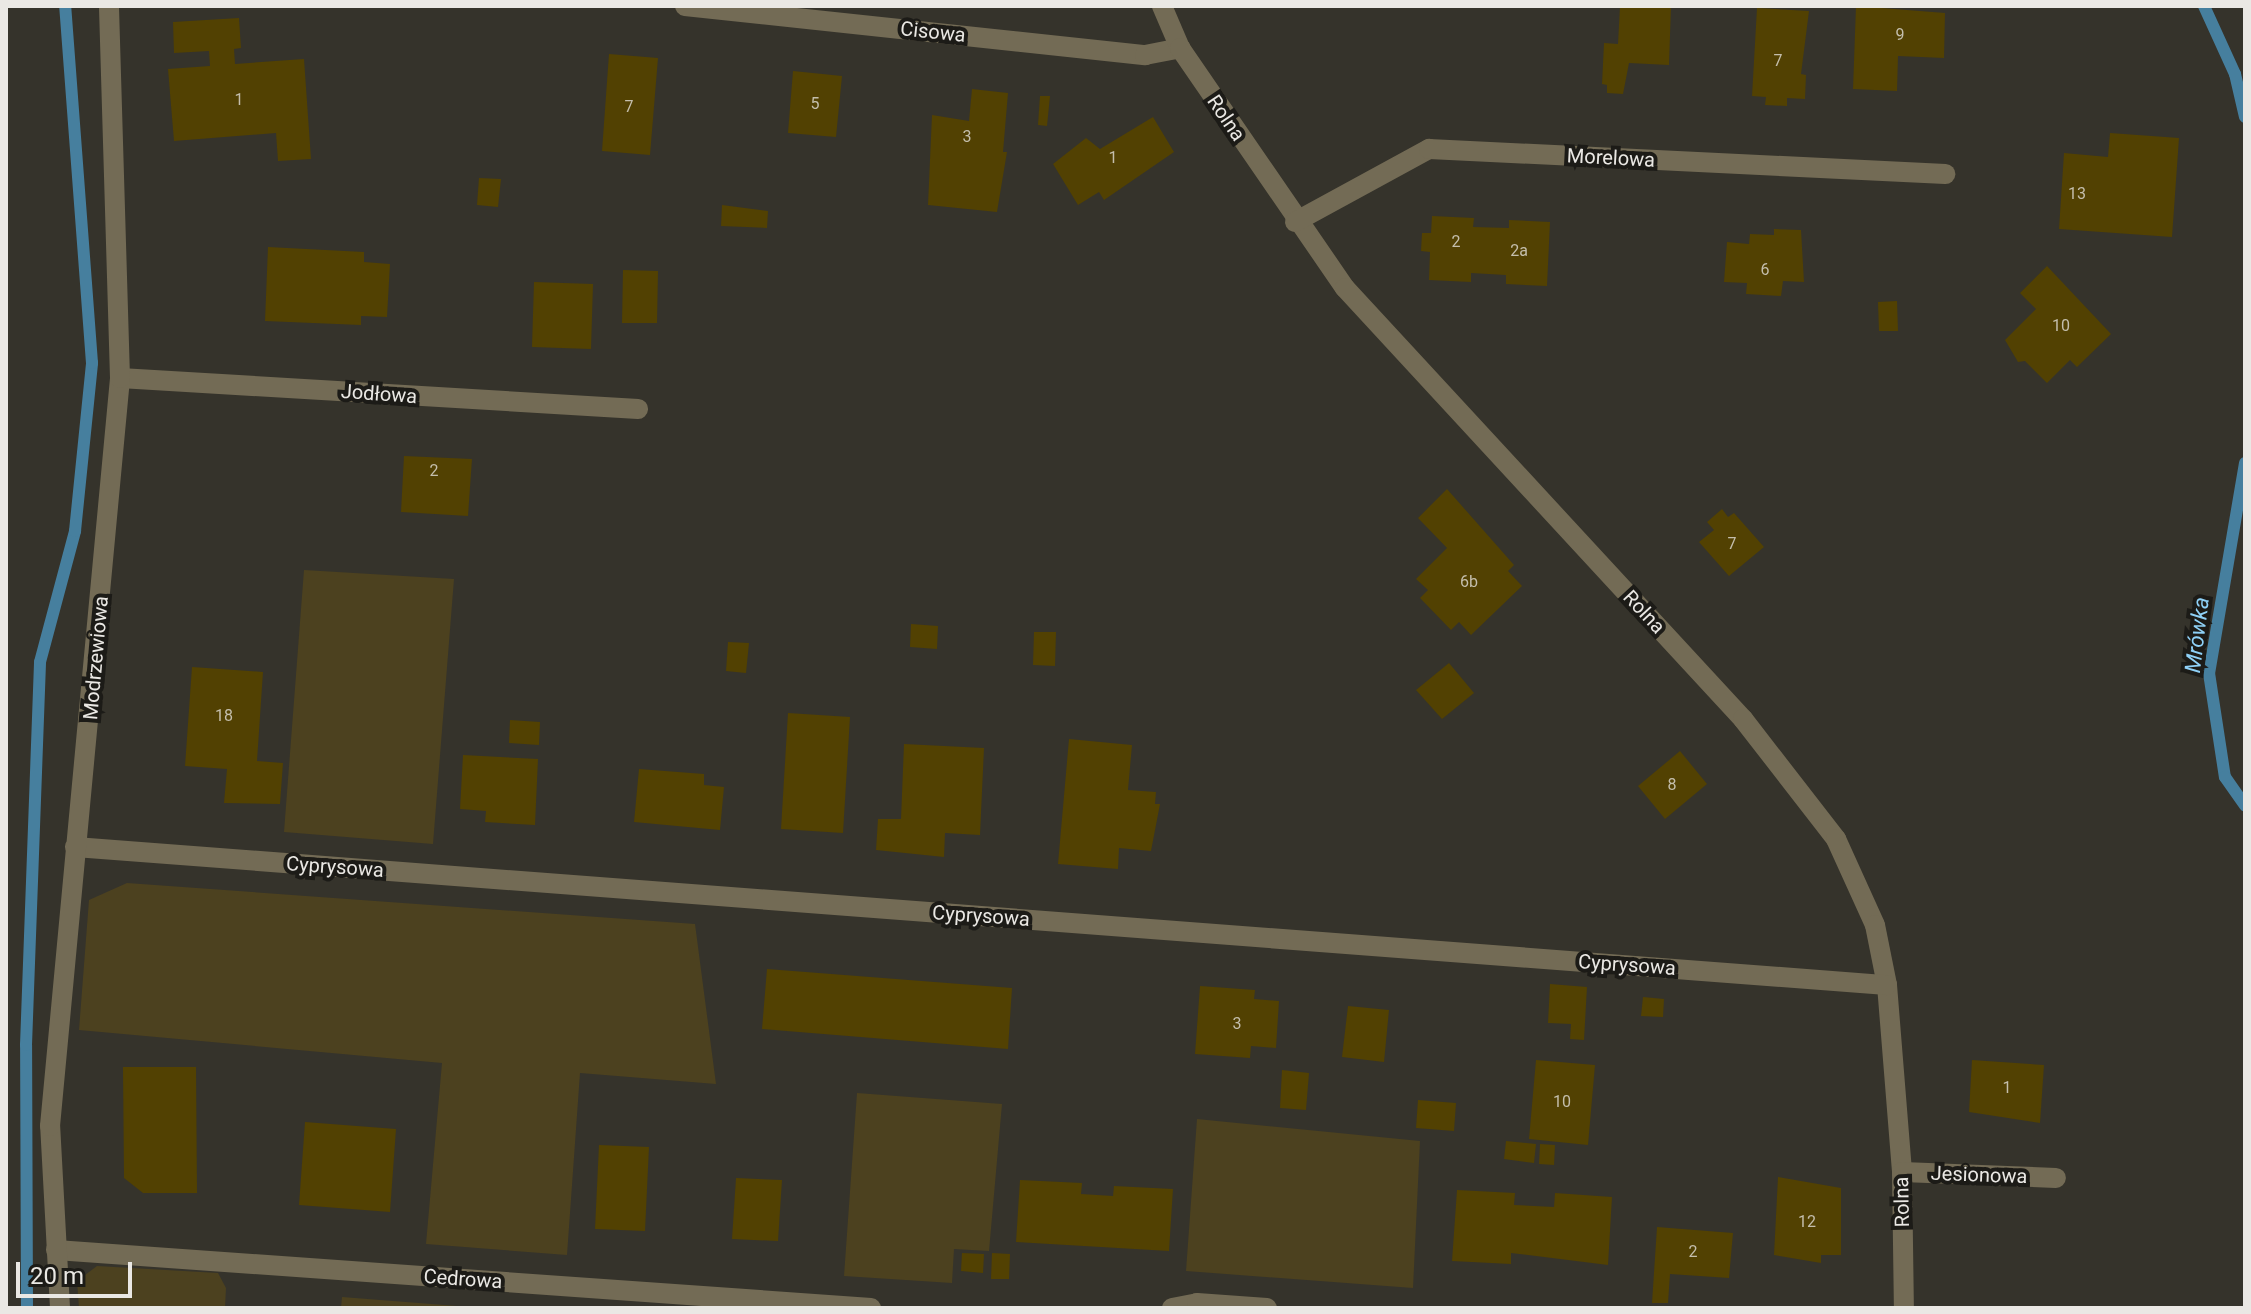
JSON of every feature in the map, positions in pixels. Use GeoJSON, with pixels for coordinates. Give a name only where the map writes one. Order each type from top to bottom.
{"type":"FeatureCollection","features":[{"type":"Feature","properties":{"kind":"street","name":"Modrzewiowa"},"geometry":{"type":"LineString","coordinates":[[60,1308],[50,1126],[120,378],[109,6]]}},
{"type":"Feature","properties":{"kind":"street","name":"Cisowa"},"geometry":{"type":"LineString","coordinates":[[685,6],[1145,55],[1180,48]]}},
{"type":"Feature","properties":{"kind":"street","name":"Rolna"},"geometry":{"type":"LineString","coordinates":[[1162,6],[1180,48],[1295,222],[1345,288],[1743,719],[1805,794],[1858,879],[1887,985],[1902,1172],[1904,1308]]}},
{"type":"Feature","properties":{"kind":"street","name":"Morelowa"},"geometry":{"type":"LineString","coordinates":[[1295,222],[1429,149],[1945,174]]}},
{"type":"Feature","properties":{"kind":"street","name":"Jodłowa"},"geometry":{"type":"LineString","coordinates":[[120,378],[638,409]]}},
{"type":"Feature","properties":{"kind":"street","name":"Cyprysowa"},"geometry":{"type":"LineString","coordinates":[[75,847],[1887,985]]}},
{"type":"Feature","properties":{"kind":"street","name":"Jesionowa"},"geometry":{"type":"LineString","coordinates":[[1902,1172],[2056,1178]]}},
{"type":"Feature","properties":{"kind":"street","name":"Cedrowa"},"geometry":{"type":"LineString","coordinates":[[56,1250],[871,1308]]}},
{"type":"Feature","properties":{"kind":"street"},"geometry":{"type":"LineString","coordinates":[[1172,1308],[1197,1303],[1267,1308]]}},
{"type":"Feature","properties":{"kind":"shaded area"},"geometry":{"type":"Polygon","coordinates":[[[304,570],[454,579],[433,844],[284,832],[304,570]]]}},
{"type":"Feature","properties":{"kind":"shaded area"},"geometry":{"type":"Polygon","coordinates":[[[127,883],[695,924],[716,1084],[580,1073],[567,1255],[426,1244],[442,1063],[79,1030],[89,900],[127,883]]]}},
{"type":"Feature","properties":{"kind":"shaded area"},"geometry":{"type":"Polygon","coordinates":[[[857,1093],[1002,1104],[989,1251],[954,1249],[952,1283],[844,1276],[857,1093]]]}},
{"type":"Feature","properties":{"kind":"shaded area"},"geometry":{"type":"Polygon","coordinates":[[[1197,1119],[1420,1141],[1413,1288],[1186,1271],[1197,1119]]]}},
{"type":"Feature","properties":{"kind":"shaded area"},"geometry":{"type":"Polygon","coordinates":[[[97,1266],[218,1273],[226,1288],[225,1308],[79,1308],[77,1281],[97,1266]]]}},
{"type":"Feature","properties":{"kind":"shaded area"},"geometry":{"type":"Polygon","coordinates":[[[342,1297],[457,1306],[457,1308],[341,1308],[342,1297]]]}},
{"type":"Feature","properties":{"kind":"building"},"geometry":{"type":"Polygon","coordinates":[[[1620,6],[1671,6],[1669,65],[1629,63],[1623,94],[1607,93],[1607,85],[1602,84],[1604,43],[1618,44],[1620,6]]]}},
{"type":"Feature","properties":{"kind":"building"},"geometry":{"type":"Polygon","coordinates":[[[1856,6],[1945,13],[1944,58],[1898,56],[1897,91],[1853,89],[1856,6]]]}},
{"type":"Feature","properties":{"kind":"building"},"geometry":{"type":"Polygon","coordinates":[[[1757,8],[1809,11],[1801,74],[1806,75],[1805,99],[1787,98],[1787,106],[1765,105],[1766,97],[1752,96],[1757,8]]]}},
{"type":"Feature","properties":{"kind":"building"},"geometry":{"type":"Polygon","coordinates":[[[239,18],[241,48],[234,49],[235,64],[304,59],[311,159],[278,161],[276,133],[174,141],[168,69],[210,66],[209,51],[174,53],[173,22],[239,18]]]}},
{"type":"Feature","properties":{"kind":"building"},"geometry":{"type":"Polygon","coordinates":[[[609,54],[658,58],[650,155],[602,151],[609,54]]]}},
{"type":"Feature","properties":{"kind":"building"},"geometry":{"type":"Polygon","coordinates":[[[793,71],[842,76],[836,137],[788,133],[793,71]]]}},
{"type":"Feature","properties":{"kind":"building"},"geometry":{"type":"Polygon","coordinates":[[[972,89],[1008,93],[1003,152],[1007,152],[997,212],[928,205],[932,115],[969,121],[972,89]]]}},
{"type":"Feature","properties":{"kind":"building"},"geometry":{"type":"Polygon","coordinates":[[[1040,96],[1050,96],[1047,126],[1038,125],[1040,96]]]}},
{"type":"Feature","properties":{"kind":"building"},"geometry":{"type":"Polygon","coordinates":[[[1153,117],[1174,152],[1104,200],[1099,192],[1078,205],[1053,164],[1086,138],[1100,149],[1153,117]]]}},
{"type":"Feature","properties":{"kind":"building"},"geometry":{"type":"Polygon","coordinates":[[[2110,133],[2179,138],[2172,237],[2059,229],[2064,153],[2108,157],[2110,133]]]}},
{"type":"Feature","properties":{"kind":"building"},"geometry":{"type":"Polygon","coordinates":[[[479,178],[501,179],[498,207],[477,205],[479,178]]]}},
{"type":"Feature","properties":{"kind":"building"},"geometry":{"type":"Polygon","coordinates":[[[722,205],[768,211],[767,228],[721,226],[722,205]]]}},
{"type":"Feature","properties":{"kind":"building"},"geometry":{"type":"Polygon","coordinates":[[[1432,216],[1474,218],[1473,227],[1509,228],[1509,220],[1550,222],[1547,286],[1506,284],[1506,275],[1471,273],[1471,282],[1429,280],[1430,252],[1421,251],[1422,233],[1431,233],[1432,216]]]}},
{"type":"Feature","properties":{"kind":"building"},"geometry":{"type":"Polygon","coordinates":[[[1774,229],[1801,230],[1804,282],[1783,281],[1781,296],[1746,294],[1747,283],[1724,282],[1727,242],[1749,244],[1750,234],[1774,235],[1774,229]]]}},
{"type":"Feature","properties":{"kind":"building"},"geometry":{"type":"Polygon","coordinates":[[[268,247],[364,252],[364,262],[390,264],[387,317],[361,316],[361,325],[265,321],[268,247]]]}},
{"type":"Feature","properties":{"kind":"building"},"geometry":{"type":"Polygon","coordinates":[[[2047,266],[2111,334],[2077,367],[2070,360],[2047,383],[2025,361],[2018,362],[2005,340],[2036,309],[2020,293],[2047,266]]]}},
{"type":"Feature","properties":{"kind":"building"},"geometry":{"type":"Polygon","coordinates":[[[623,270],[658,271],[657,323],[622,323],[623,270]]]}},
{"type":"Feature","properties":{"kind":"building"},"geometry":{"type":"Polygon","coordinates":[[[534,282],[593,284],[591,349],[532,347],[534,282]]]}},
{"type":"Feature","properties":{"kind":"building"},"geometry":{"type":"Polygon","coordinates":[[[1897,301],[1898,331],[1879,331],[1878,302],[1897,301]]]}},
{"type":"Feature","properties":{"kind":"building"},"geometry":{"type":"Polygon","coordinates":[[[404,456],[472,459],[468,516],[401,512],[404,456]]]}},
{"type":"Feature","properties":{"kind":"building"},"geometry":{"type":"Polygon","coordinates":[[[1447,489],[1514,565],[1508,571],[1522,586],[1471,635],[1459,622],[1451,630],[1420,598],[1428,590],[1416,579],[1447,548],[1418,518],[1447,489]]]}},
{"type":"Feature","properties":{"kind":"building"},"geometry":{"type":"Polygon","coordinates":[[[1722,509],[1728,517],[1734,513],[1764,547],[1729,576],[1699,542],[1714,530],[1707,522],[1722,509]]]}},
{"type":"Feature","properties":{"kind":"building"},"geometry":{"type":"Polygon","coordinates":[[[911,624],[938,626],[937,649],[910,647],[911,624]]]}},
{"type":"Feature","properties":{"kind":"building"},"geometry":{"type":"Polygon","coordinates":[[[1034,632],[1056,632],[1055,666],[1033,665],[1034,632]]]}},
{"type":"Feature","properties":{"kind":"building"},"geometry":{"type":"Polygon","coordinates":[[[728,642],[749,643],[746,673],[726,671],[728,642]]]}},
{"type":"Feature","properties":{"kind":"building"},"geometry":{"type":"Polygon","coordinates":[[[1449,663],[1474,693],[1442,719],[1416,690],[1449,663]]]}},
{"type":"Feature","properties":{"kind":"building"},"geometry":{"type":"Polygon","coordinates":[[[192,667],[263,672],[257,761],[283,763],[280,804],[224,803],[227,769],[185,766],[192,667]]]}},
{"type":"Feature","properties":{"kind":"building"},"geometry":{"type":"Polygon","coordinates":[[[788,713],[850,717],[843,833],[781,829],[788,713]]]}},
{"type":"Feature","properties":{"kind":"building"},"geometry":{"type":"Polygon","coordinates":[[[510,720],[540,722],[539,745],[509,743],[510,720]]]}},
{"type":"Feature","properties":{"kind":"building"},"geometry":{"type":"Polygon","coordinates":[[[1069,739],[1132,745],[1128,790],[1156,792],[1155,804],[1160,804],[1151,851],[1119,848],[1118,869],[1058,864],[1069,739]]]}},
{"type":"Feature","properties":{"kind":"building"},"geometry":{"type":"Polygon","coordinates":[[[904,744],[984,748],[980,835],[945,833],[944,857],[876,850],[878,819],[901,819],[904,744]]]}},
{"type":"Feature","properties":{"kind":"building"},"geometry":{"type":"Polygon","coordinates":[[[1680,751],[1707,784],[1665,819],[1638,786],[1680,751]]]}},
{"type":"Feature","properties":{"kind":"building"},"geometry":{"type":"Polygon","coordinates":[[[463,755],[538,759],[535,825],[485,822],[486,811],[460,809],[463,755]]]}},
{"type":"Feature","properties":{"kind":"building"},"geometry":{"type":"Polygon","coordinates":[[[639,769],[704,774],[704,785],[724,787],[720,830],[634,822],[639,769]]]}},
{"type":"Feature","properties":{"kind":"building"},"geometry":{"type":"Polygon","coordinates":[[[767,969],[1012,988],[1008,1049],[762,1029],[767,969]]]}},
{"type":"Feature","properties":{"kind":"building"},"geometry":{"type":"Polygon","coordinates":[[[1550,984],[1587,987],[1584,1040],[1570,1039],[1571,1024],[1548,1023],[1550,984]]]}},
{"type":"Feature","properties":{"kind":"building"},"geometry":{"type":"Polygon","coordinates":[[[1200,986],[1255,990],[1254,999],[1279,1001],[1276,1048],[1251,1046],[1250,1058],[1195,1054],[1200,986]]]}},
{"type":"Feature","properties":{"kind":"building"},"geometry":{"type":"Polygon","coordinates":[[[1643,997],[1664,999],[1663,1017],[1641,1016],[1643,997]]]}},
{"type":"Feature","properties":{"kind":"building"},"geometry":{"type":"Polygon","coordinates":[[[1348,1006],[1389,1010],[1384,1062],[1342,1057],[1348,1006]]]}},
{"type":"Feature","properties":{"kind":"building"},"geometry":{"type":"Polygon","coordinates":[[[1536,1060],[1595,1065],[1588,1145],[1529,1139],[1536,1060]]]}},
{"type":"Feature","properties":{"kind":"building"},"geometry":{"type":"Polygon","coordinates":[[[1972,1060],[2044,1065],[2040,1123],[1969,1112],[1972,1060]]]}},
{"type":"Feature","properties":{"kind":"building"},"geometry":{"type":"Polygon","coordinates":[[[123,1067],[196,1067],[197,1193],[143,1193],[124,1178],[123,1067]]]}},
{"type":"Feature","properties":{"kind":"building"},"geometry":{"type":"Polygon","coordinates":[[[1282,1070],[1309,1073],[1306,1110],[1280,1108],[1282,1070]]]}},
{"type":"Feature","properties":{"kind":"building"},"geometry":{"type":"Polygon","coordinates":[[[1418,1100],[1456,1103],[1454,1131],[1416,1128],[1418,1100]]]}},
{"type":"Feature","properties":{"kind":"building"},"geometry":{"type":"Polygon","coordinates":[[[305,1122],[396,1129],[390,1212],[299,1205],[305,1122]]]}},
{"type":"Feature","properties":{"kind":"building"},"geometry":{"type":"Polygon","coordinates":[[[1506,1141],[1536,1144],[1534,1163],[1504,1159],[1506,1141]]]}},
{"type":"Feature","properties":{"kind":"building"},"geometry":{"type":"Polygon","coordinates":[[[1540,1144],[1555,1145],[1554,1165],[1539,1164],[1540,1144]]]}},
{"type":"Feature","properties":{"kind":"building"},"geometry":{"type":"Polygon","coordinates":[[[599,1145],[649,1147],[645,1231],[595,1229],[599,1145]]]}},
{"type":"Feature","properties":{"kind":"building"},"geometry":{"type":"Polygon","coordinates":[[[1778,1177],[1841,1188],[1841,1255],[1821,1255],[1821,1263],[1774,1255],[1778,1177]]]}},
{"type":"Feature","properties":{"kind":"building"},"geometry":{"type":"Polygon","coordinates":[[[736,1178],[782,1180],[778,1241],[732,1239],[736,1178]]]}},
{"type":"Feature","properties":{"kind":"building"},"geometry":{"type":"Polygon","coordinates":[[[1020,1180],[1082,1183],[1081,1194],[1113,1196],[1114,1186],[1173,1189],[1169,1251],[1016,1242],[1020,1180]]]}},
{"type":"Feature","properties":{"kind":"building"},"geometry":{"type":"Polygon","coordinates":[[[1457,1190],[1515,1193],[1514,1205],[1554,1207],[1555,1193],[1612,1197],[1608,1265],[1511,1253],[1511,1264],[1452,1261],[1457,1190]]]}},
{"type":"Feature","properties":{"kind":"building"},"geometry":{"type":"Polygon","coordinates":[[[1657,1227],[1733,1233],[1729,1278],[1670,1274],[1668,1303],[1652,1303],[1657,1227]]]}},
{"type":"Feature","properties":{"kind":"building"},"geometry":{"type":"Polygon","coordinates":[[[962,1253],[984,1254],[983,1273],[961,1271],[962,1253]]]}},
{"type":"Feature","properties":{"kind":"building"},"geometry":{"type":"Polygon","coordinates":[[[992,1253],[1010,1254],[1009,1279],[991,1279],[992,1253]]]}},
{"type":"Feature","properties":{"kind":"waterway"},"geometry":{"type":"LineString","coordinates":[[27,1308],[26,1045],[40,662],[75,531],[92,363],[65,6]]}},
{"type":"Feature","properties":{"kind":"waterway","name":"Mrówka"},"geometry":{"type":"LineString","coordinates":[[2204,6],[2235,74],[2245,117]]}},
{"type":"Feature","properties":{"kind":"waterway","name":"Mrówka"},"geometry":{"type":"LineString","coordinates":[[2245,463],[2209,673],[2225,777],[2245,806]]}}]}
